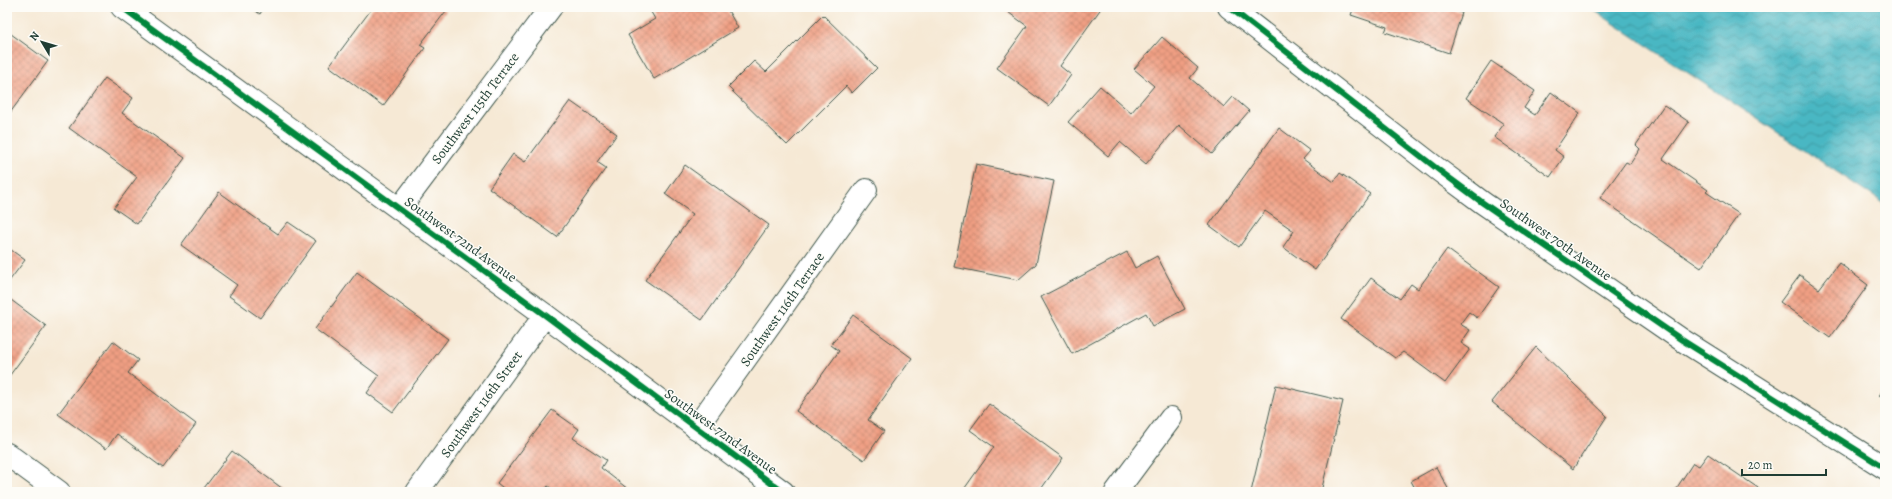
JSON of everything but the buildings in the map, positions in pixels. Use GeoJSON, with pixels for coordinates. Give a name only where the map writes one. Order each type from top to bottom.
{"type":"FeatureCollection","features":[{"type":"Feature","properties":{"kind":"street","name":"Southwest 72nd Avenue"},"geometry":{"type":"LineString","coordinates":[[122,7],[400,208],[784,492]]}},
{"type":"Feature","properties":{"kind":"street","name":"Southwest 115th Terrace"},"geometry":{"type":"LineString","coordinates":[[400,208],[551,7]]}},
{"type":"Feature","properties":{"kind":"street","name":"Southwest 70th Avenue"},"geometry":{"type":"LineString","coordinates":[[1230,7],[1482,203],[1720,365],[1885,468]]}},
{"type":"Feature","properties":{"kind":"street","name":"Southwest 116th Terrace"},"geometry":{"type":"LineString","coordinates":[[696,428],[866,190]]}},
{"type":"Feature","properties":{"kind":"street","name":"Southwest 116th Street"},"geometry":{"type":"LineString","coordinates":[[417,492],[545,315]]}},
{"type":"Feature","properties":{"kind":"street"},"geometry":{"type":"LineString","coordinates":[[1116,492],[1171,418]]}},
{"type":"Feature","properties":{"kind":"street"},"geometry":{"type":"LineString","coordinates":[[7,454],[59,492]]}},
{"type":"Feature","properties":{"kind":"water"},"geometry":{"type":"Polygon","coordinates":[[[1589,7],[1885,7],[1885,204],[1589,7]]]}},
{"type":"Feature","properties":{"kind":"cycle path"},"geometry":{"type":"LineString","coordinates":[[122,7],[545,315],[783,492]]}},
{"type":"Feature","properties":{"kind":"cycle path"},"geometry":{"type":"LineString","coordinates":[[1229,7],[1483,203],[1682,340],[1885,468]]}}]}
